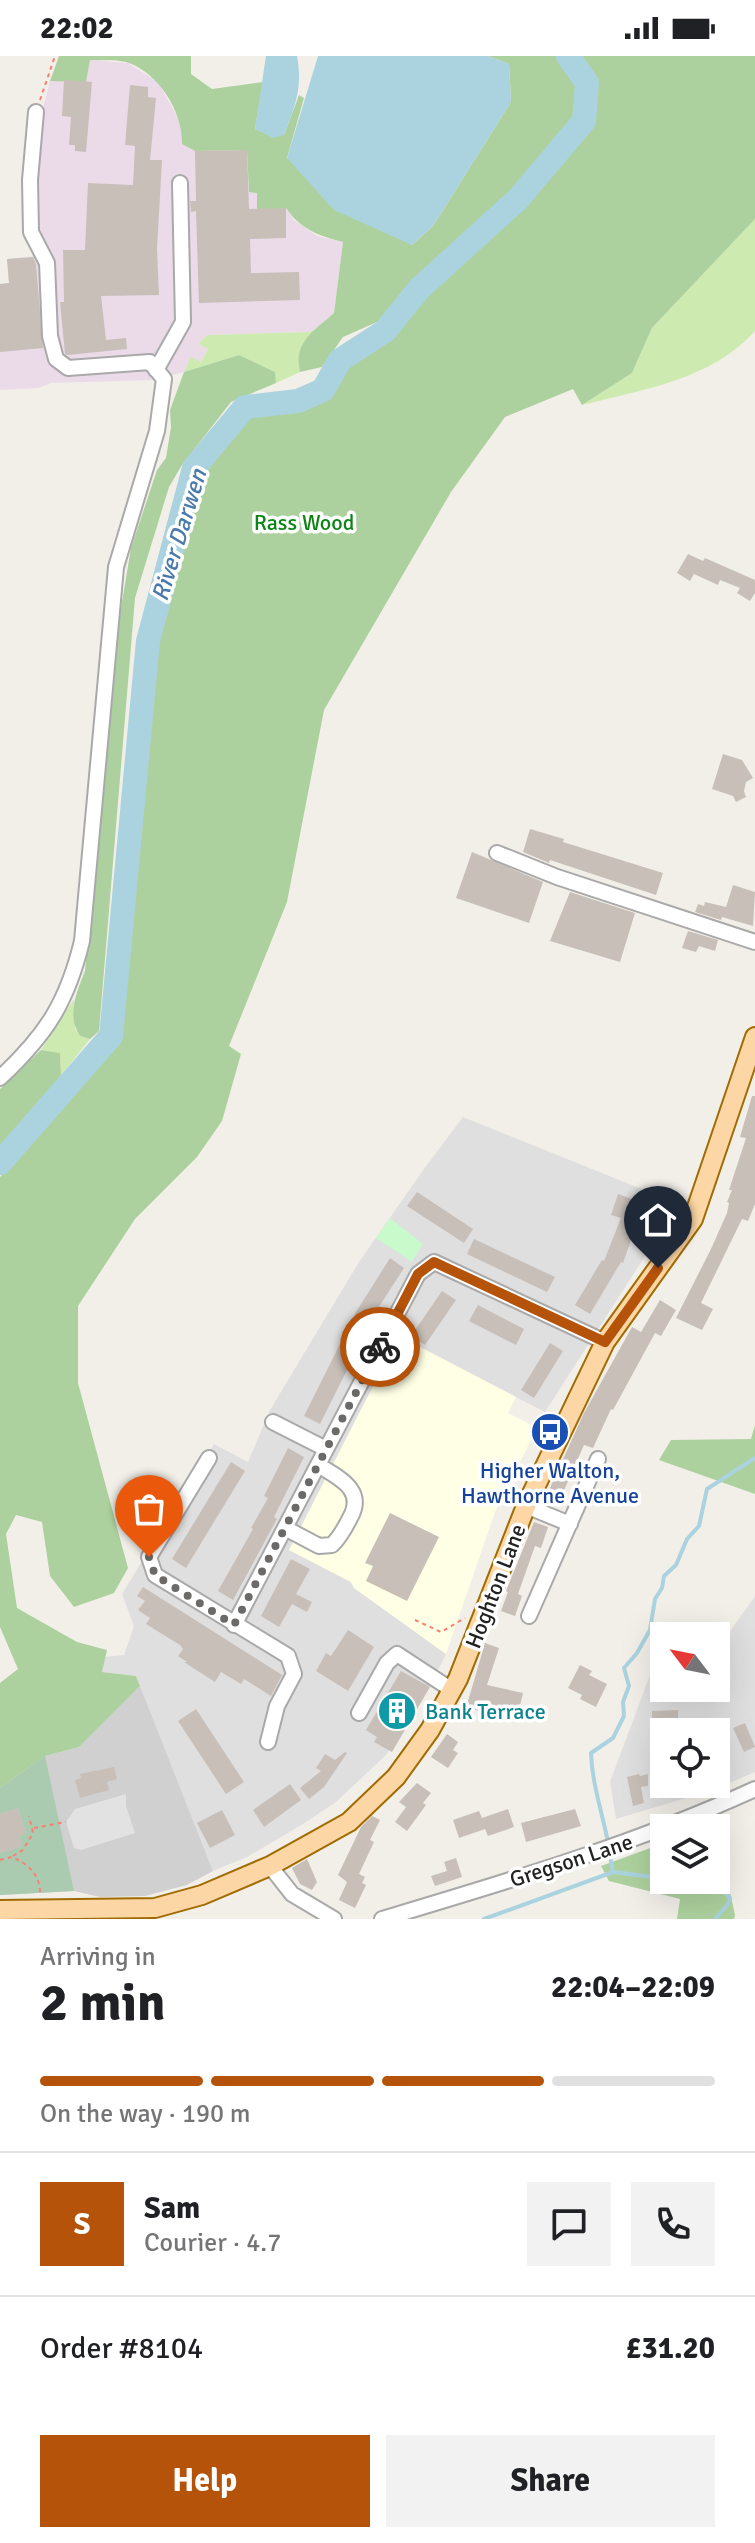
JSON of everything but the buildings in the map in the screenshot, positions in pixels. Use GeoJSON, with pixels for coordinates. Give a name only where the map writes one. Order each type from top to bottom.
{"type":"FeatureCollection","features":[{"type":"Feature","properties":{"kind":"main road","name":"Hoghton Lane"},"geometry":{"type":"LineString","coordinates":[[0,1910],[155,1908],[202,1895],[270,1866],[349,1822],[396,1777],[430,1730],[452,1690],[526,1506],[605,1342],[693,1219],[755,1037]]}},
{"type":"Feature","properties":{"kind":"street"},"geometry":{"type":"LineString","coordinates":[[0,1078],[31,1049],[59,1007],[74,974],[82,941],[116,567],[157,431],[164,379],[150,362],[68,368],[56,359],[50,336],[47,263],[31,232],[30,180],[36,112]]}},
{"type":"Feature","properties":{"kind":"street"},"geometry":{"type":"LineString","coordinates":[[156,370],[183,322],[180,183]]}},
{"type":"Feature","properties":{"kind":"street"},"geometry":{"type":"LineString","coordinates":[[497,853],[655,911],[755,942]]}},
{"type":"Feature","properties":{"kind":"street"},"geometry":{"type":"LineString","coordinates":[[234,1625],[418,1274],[434,1262],[605,1342]]}},
{"type":"Feature","properties":{"kind":"street"},"geometry":{"type":"LineString","coordinates":[[273,1422],[326,1449]]}},
{"type":"Feature","properties":{"kind":"street"},"geometry":{"type":"LineString","coordinates":[[209,1458],[149,1557],[150,1567],[155,1575],[288,1656],[294,1674],[277,1706],[268,1742]]}},
{"type":"Feature","properties":{"kind":"street"},"geometry":{"type":"LineString","coordinates":[[529,1616],[598,1459]]}},
{"type":"Feature","properties":{"kind":"street"},"geometry":{"type":"LineString","coordinates":[[285,1528],[319,1546],[332,1545],[355,1509],[353,1489],[318,1465]]}},
{"type":"Feature","properties":{"kind":"street"},"geometry":{"type":"LineString","coordinates":[[526,1506],[570,1524]]}},
{"type":"Feature","properties":{"kind":"street"},"geometry":{"type":"LineString","coordinates":[[359,1713],[387,1663],[397,1654],[452,1690]]}},
{"type":"Feature","properties":{"kind":"street","name":"Gregson Lane"},"geometry":{"type":"LineString","coordinates":[[382,1919],[549,1869],[644,1836],[755,1789]]}},
{"type":"Feature","properties":{"kind":"street"},"geometry":{"type":"LineString","coordinates":[[270,1866],[292,1894],[334,1919]]}},
{"type":"Feature","properties":{"kind":"path"},"geometry":{"type":"LineString","coordinates":[[36,112],[55,56]]}},
{"type":"Feature","properties":{"kind":"path"},"geometry":{"type":"LineString","coordinates":[[415,1620],[441,1632],[478,1610],[484,1612]]}},
{"type":"Feature","properties":{"kind":"path"},"geometry":{"type":"LineString","coordinates":[[0,1860],[12,1857],[29,1842],[33,1828],[29,1816]]}},
{"type":"Feature","properties":{"kind":"path"},"geometry":{"type":"LineString","coordinates":[[33,1828],[66,1822]]}},
{"type":"Feature","properties":{"kind":"path"},"geometry":{"type":"LineString","coordinates":[[12,1857],[34,1871],[39,1880],[40,1909]]}},
{"type":"Feature","properties":{"kind":"shaded area"},"geometry":{"type":"Polygon","coordinates":[[[90,60],[128,63],[158,82],[183,127],[247,150],[249,192],[257,192],[286,208],[294,220],[317,236],[343,242],[334,313],[319,327],[309,332],[207,335],[198,344],[208,349],[201,362],[191,358],[184,372],[152,380],[51,383],[39,388],[0,390],[0,284],[9,283],[7,259],[36,256],[34,181],[42,112],[50,81],[64,80],[90,60]]]}},
{"type":"Feature","properties":{"kind":"shaded area"},"geometry":{"type":"Polygon","coordinates":[[[463,1117],[674,1202],[654,1242],[545,1412],[398,1337],[289,1550],[351,1582],[354,1588],[446,1654],[386,1755],[336,1802],[247,1857],[213,1871],[136,1676],[102,1672],[104,1657],[124,1655],[134,1626],[122,1594],[214,1444],[248,1462],[270,1410],[359,1262],[463,1117]]]}},
{"type":"Feature","properties":{"kind":"shaded area"},"geometry":{"type":"Polygon","coordinates":[[[399,1336],[516,1397],[508,1413],[537,1428],[495,1512],[446,1654],[354,1588],[351,1582],[289,1550],[399,1336]]]}},
{"type":"Feature","properties":{"kind":"shaded area"},"geometry":{"type":"Polygon","coordinates":[[[755,1596],[755,1772],[730,1783],[730,1718],[650,1718],[650,1798],[686,1798],[616,1819],[610,1782],[650,1675],[650,1702],[730,1702],[730,1631],[755,1596]]]}},
{"type":"Feature","properties":{"kind":"shaded area"},"geometry":{"type":"Polygon","coordinates":[[[140,1686],[213,1871],[187,1885],[145,1896],[100,1897],[74,1891],[0,1895],[0,1788],[45,1756],[79,1747],[140,1686]]]}},
{"type":"Feature","properties":{"kind":"shaded area"},"geometry":{"type":"Polygon","coordinates":[[[45,1756],[74,1891],[0,1895],[0,1853],[22,1846],[19,1836],[26,1833],[18,1808],[0,1814],[0,1788],[45,1756]]]}},
{"type":"Feature","properties":{"kind":"shaded area"},"geometry":{"type":"Polygon","coordinates":[[[126,1794],[126,1806],[135,1833],[81,1850],[74,1848],[66,1822],[75,1809],[126,1794]]]}},
{"type":"Feature","properties":{"kind":"green space"},"geometry":{"type":"Polygon","coordinates":[[[59,56],[191,56],[191,74],[212,89],[263,82],[255,129],[284,135],[299,95],[304,98],[287,158],[412,245],[433,226],[511,102],[509,64],[488,56],[561,56],[579,83],[578,118],[513,195],[377,322],[343,337],[322,367],[300,372],[302,345],[334,313],[343,242],[311,231],[286,208],[257,210],[257,193],[249,192],[247,150],[195,151],[182,144],[174,107],[159,85],[140,68],[125,62],[90,60],[86,82],[50,81],[59,56]]]}},
{"type":"Feature","properties":{"kind":"green space","name":"Rass Wood"},"geometry":{"type":"Polygon","coordinates":[[[575,56],[755,56],[755,219],[652,328],[632,373],[582,405],[573,389],[505,417],[451,492],[324,710],[287,902],[229,1046],[241,1054],[222,1121],[197,1157],[135,1219],[78,1306],[78,1383],[128,1568],[114,1593],[74,1607],[50,1576],[42,1522],[16,1515],[6,1534],[17,1608],[77,1642],[107,1650],[102,1672],[136,1676],[140,1686],[79,1747],[45,1756],[0,1788],[0,1683],[18,1669],[0,1627],[0,1177],[121,1040],[157,642],[201,472],[247,411],[295,407],[325,392],[342,364],[389,334],[423,291],[521,203],[587,123],[593,82],[575,56]]]}},
{"type":"Feature","properties":{"kind":"green space"},"geometry":{"type":"Polygon","coordinates":[[[755,219],[755,331],[719,361],[698,372],[652,388],[582,405],[632,373],[652,328],[755,219]]]}},
{"type":"Feature","properties":{"kind":"green space"},"geometry":{"type":"Polygon","coordinates":[[[319,327],[302,347],[300,372],[276,383],[275,372],[239,355],[184,372],[191,357],[201,362],[208,349],[198,344],[207,335],[309,332],[319,327]]]}},
{"type":"Feature","properties":{"kind":"green space"},"geometry":{"type":"Polygon","coordinates":[[[239,355],[275,372],[276,383],[231,402],[182,465],[169,487],[135,598],[99,1031],[90,1039],[80,1036],[73,1012],[85,971],[118,626],[131,548],[157,470],[166,458],[171,427],[170,410],[184,372],[239,355]]]}},
{"type":"Feature","properties":{"kind":"green space"},"geometry":{"type":"Polygon","coordinates":[[[74,999],[75,1029],[80,1036],[90,1039],[61,1075],[60,1053],[41,1050],[74,999]]]}},
{"type":"Feature","properties":{"kind":"green space"},"geometry":{"type":"Polygon","coordinates":[[[41,1050],[60,1053],[61,1075],[0,1150],[0,1089],[41,1050]]]}},
{"type":"Feature","properties":{"kind":"green space"},"geometry":{"type":"Polygon","coordinates":[[[390,1218],[423,1244],[412,1262],[376,1238],[390,1218]]]}},
{"type":"Feature","properties":{"kind":"green space"},"geometry":{"type":"Polygon","coordinates":[[[755,1425],[755,1494],[659,1460],[671,1440],[751,1439],[755,1425]]]}},
{"type":"Feature","properties":{"kind":"green space"},"geometry":{"type":"Polygon","coordinates":[[[650,1848],[650,1891],[609,1881],[601,1866],[650,1848]]]}},
{"type":"Feature","properties":{"kind":"green space"},"geometry":{"type":"Polygon","coordinates":[[[730,1893],[734,1919],[677,1919],[680,1899],[660,1894],[730,1893]]]}},
{"type":"Feature","properties":{"kind":"water"},"geometry":{"type":"Polygon","coordinates":[[[266,56],[297,56],[299,67],[292,115],[284,135],[273,138],[255,129],[266,56]]]}},
{"type":"Feature","properties":{"kind":"water"},"geometry":{"type":"Polygon","coordinates":[[[318,56],[488,56],[509,64],[511,102],[433,226],[412,245],[334,210],[287,158],[318,56]]]}},
{"type":"Feature","properties":{"kind":"waterway","name":"River Darwen"},"geometry":{"type":"LineString","coordinates":[[0,1163],[111,1036],[148,641],[194,468],[245,407],[298,401],[323,390],[340,360],[385,331],[419,289],[518,199],[584,121],[587,83],[568,56]]}},
{"type":"Feature","properties":{"kind":"waterway"},"geometry":{"type":"LineString","coordinates":[[608,1842],[591,1753],[613,1738],[624,1716],[623,1702],[629,1686],[624,1668],[650,1630],[655,1599],[662,1588],[664,1576],[676,1565],[687,1539],[699,1526],[707,1489],[755,1458]]}},
{"type":"Feature","properties":{"kind":"waterway"},"geometry":{"type":"LineString","coordinates":[[609,1851],[613,1872]]}},
{"type":"Feature","properties":{"kind":"waterway"},"geometry":{"type":"LineString","coordinates":[[484,1919],[613,1872],[650,1877]]}},
{"type":"Feature","properties":{"kind":"waterway"},"geometry":{"type":"LineString","coordinates":[[715,1919],[728,1904],[730,1898],[726,1894]]}},
{"type":"Feature","properties":{"kind":"way so far"},"geometry":{"type":"LineString","coordinates":[[149,1557],[155,1575],[234,1625],[380,1347]]}},
{"type":"Feature","properties":{"kind":"place","name":"Higher Walton, Hawthorne Avenue"},"geometry":{"type":"Point","coordinates":[550,1432]}},
{"type":"Feature","properties":{"kind":"place","name":"Bank Terrace"},"geometry":{"type":"Point","coordinates":[397,1711]}},
{"type":"Feature","properties":{"kind":"route"},"geometry":{"type":"LineString","coordinates":[[380,1347],[418,1274],[434,1262],[605,1342],[658,1268]]}}]}
